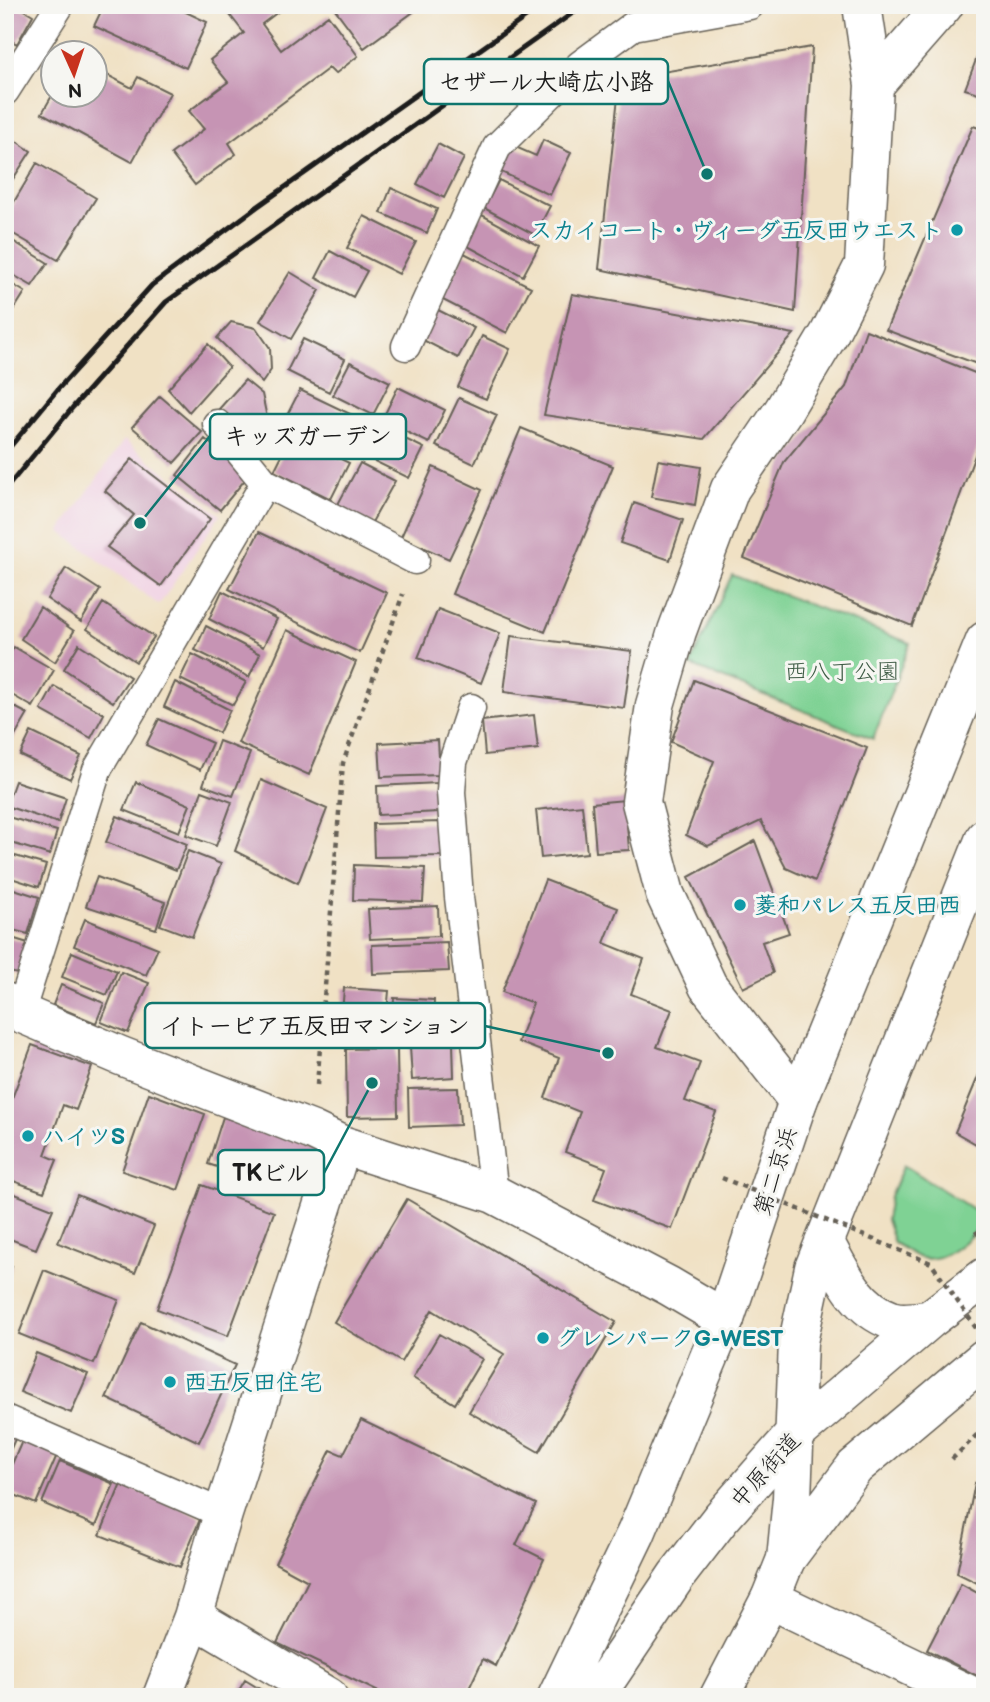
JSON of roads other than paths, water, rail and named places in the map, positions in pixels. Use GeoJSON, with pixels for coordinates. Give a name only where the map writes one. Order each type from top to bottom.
{"type":"FeatureCollection","features":[{"type":"Feature","properties":{"kind":"main road"},"geometry":{"type":"LineString","coordinates":[[798,1101],[708,986],[665,894],[641,802],[655,705],[677,631],[730,489],[783,411],[829,334],[864,265],[874,85],[862,5]]}},
{"type":"Feature","properties":{"kind":"main road"},"geometry":{"type":"LineString","coordinates":[[874,85],[944,5]]}},
{"type":"Feature","properties":{"kind":"main road","name":"第二京浜"},"geometry":{"type":"LineString","coordinates":[[557,1697],[636,1532],[725,1319],[798,1101],[985,641]]}},
{"type":"Feature","properties":{"kind":"main road"},"geometry":{"type":"LineString","coordinates":[[786,1559],[792,1498],[798,1342],[814,1268],[985,838]]}},
{"type":"Feature","properties":{"kind":"main road"},"geometry":{"type":"LineString","coordinates":[[13,1007],[121,1056],[328,1138],[494,1194],[669,1286],[725,1319]]}},
{"type":"Feature","properties":{"kind":"main road"},"geometry":{"type":"LineString","coordinates":[[162,1697],[193,1617],[328,1138]]}},
{"type":"Feature","properties":{"kind":"main road"},"geometry":{"type":"LineString","coordinates":[[825,1243],[850,1287],[869,1309],[893,1321],[929,1320]]}},
{"type":"Feature","properties":{"kind":"main road","name":"中原街道"},"geometry":{"type":"LineString","coordinates":[[582,1697],[609,1676],[677,1575],[721,1518],[793,1436],[929,1320],[985,1277]]}},
{"type":"Feature","properties":{"kind":"main road"},"geometry":{"type":"LineString","coordinates":[[719,1697],[770,1599],[786,1559],[855,1467],[985,1359]]}},
{"type":"Feature","properties":{"kind":"main road"},"geometry":{"type":"LineString","coordinates":[[770,1599],[974,1697]]}},
{"type":"Feature","properties":{"kind":"main road"},"geometry":{"type":"LineString","coordinates":[[193,1617],[328,1697]]}},
{"type":"Feature","properties":{"kind":"lane"},"geometry":{"type":"LineString","coordinates":[[5,91],[60,5]]}},
{"type":"Feature","properties":{"kind":"lane"},"geometry":{"type":"LineString","coordinates":[[406,346],[497,147],[570,74],[633,26],[751,5]]}},
{"type":"Feature","properties":{"kind":"lane"},"geometry":{"type":"LineString","coordinates":[[218,425],[265,483],[415,560]]}},
{"type":"Feature","properties":{"kind":"lane"},"geometry":{"type":"LineString","coordinates":[[13,1007],[97,770],[265,483]]}},
{"type":"Feature","properties":{"kind":"lane"},"geometry":{"type":"LineString","coordinates":[[471,708],[453,762],[451,792],[458,897],[494,1194]]}},
{"type":"Feature","properties":{"kind":"lane"},"geometry":{"type":"LineString","coordinates":[[5,1419],[223,1514]]}},
{"type":"Feature","properties":{"kind":"railway"},"geometry":{"type":"LineString","coordinates":[[5,453],[58,389],[152,285],[257,207],[543,5]]}},
{"type":"Feature","properties":{"kind":"railway"},"geometry":{"type":"LineString","coordinates":[[5,490],[73,407],[166,302],[584,5]]}},
{"type":"Feature","properties":{"kind":"place","name":"セザール大崎広小路"},"geometry":{"type":"Point","coordinates":[707,174]}},
{"type":"Feature","properties":{"kind":"place","name":"スカイコート・ヴィーダ五反田ウエスト"},"geometry":{"type":"Point","coordinates":[957,230]}},
{"type":"Feature","properties":{"kind":"place","name":"キッズガーデン"},"geometry":{"type":"Point","coordinates":[140,523]}},
{"type":"Feature","properties":{"kind":"place","name":"菱和パレス五反田西"},"geometry":{"type":"Point","coordinates":[740,905]}},
{"type":"Feature","properties":{"kind":"place","name":"イトーピア五反田マンション"},"geometry":{"type":"Point","coordinates":[608,1053]}},
{"type":"Feature","properties":{"kind":"place","name":"TKビル"},"geometry":{"type":"Point","coordinates":[372,1083]}},
{"type":"Feature","properties":{"kind":"place","name":"ハイツS"},"geometry":{"type":"Point","coordinates":[28,1136]}},
{"type":"Feature","properties":{"kind":"place","name":"グレンパークG-WEST"},"geometry":{"type":"Point","coordinates":[543,1338]}},
{"type":"Feature","properties":{"kind":"place","name":"西五反田住宅"},"geometry":{"type":"Point","coordinates":[170,1382]}},
{"type":"Feature","properties":{"kind":"park label","name":"西八丁公園"},"geometry":{"type":"Point","coordinates":[842,671]}}]}
